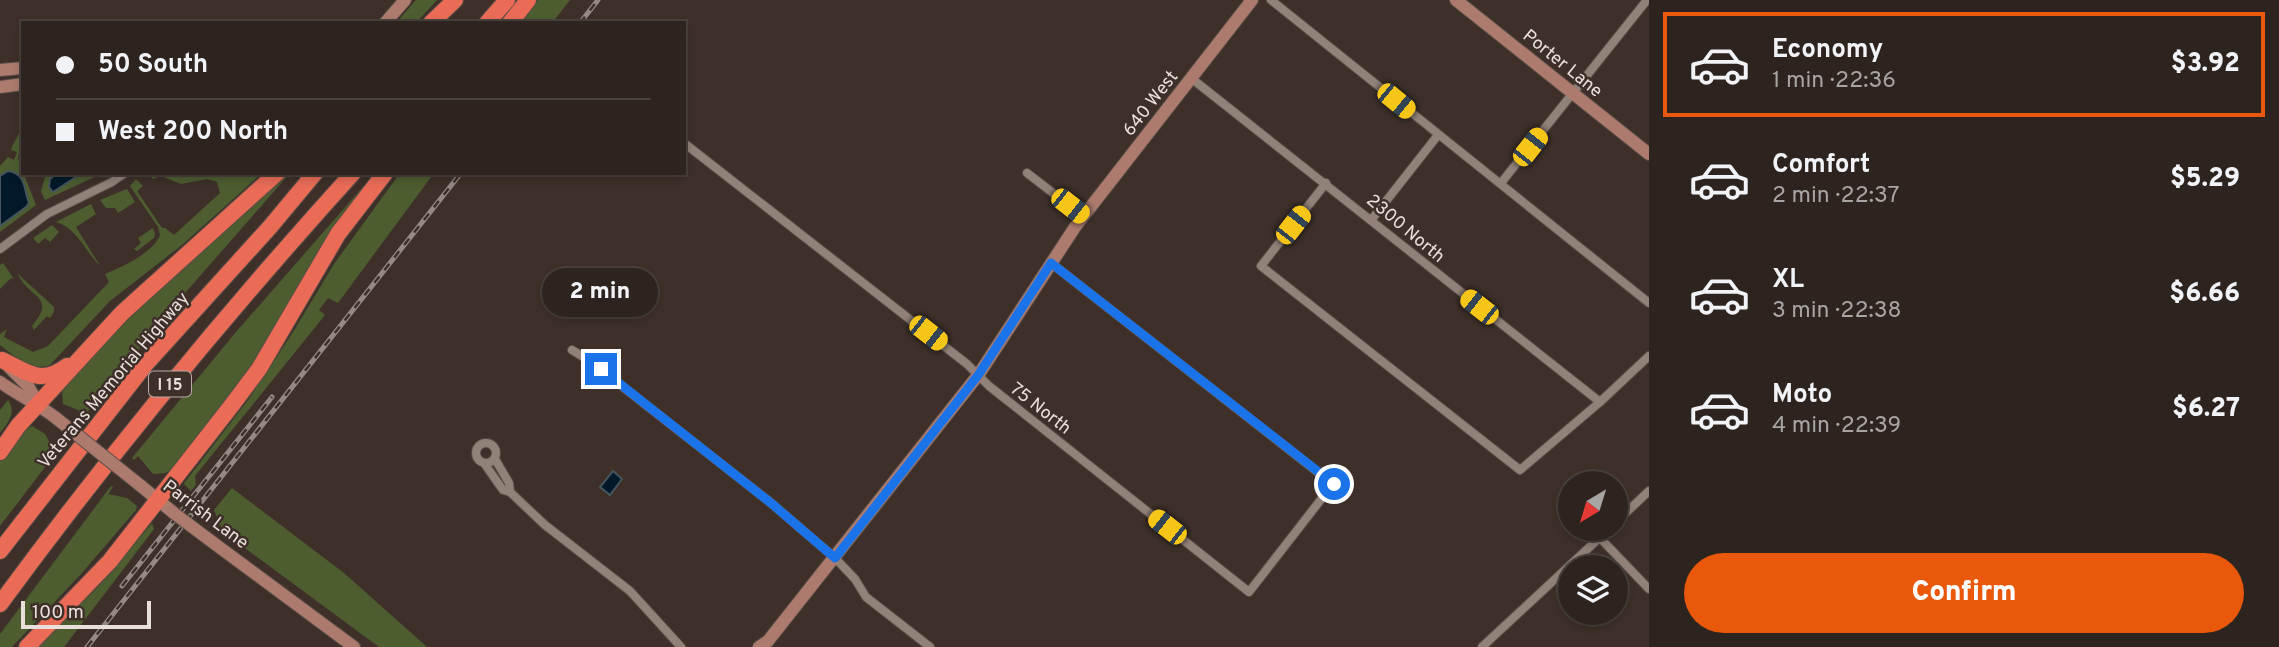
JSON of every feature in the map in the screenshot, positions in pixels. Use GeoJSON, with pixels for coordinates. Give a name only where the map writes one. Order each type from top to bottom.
{"type":"FeatureCollection","features":[{"type":"Feature","properties":{"kind":"highway"},"geometry":{"type":"LineString","coordinates":[[433,21],[455,0]]}},
{"type":"Feature","properties":{"kind":"highway"},"geometry":{"type":"LineString","coordinates":[[446,21],[463,0]]}},
{"type":"Feature","properties":{"kind":"highway"},"geometry":{"type":"LineString","coordinates":[[489,21],[508,0]]}},
{"type":"Feature","properties":{"kind":"highway"},"geometry":{"type":"LineString","coordinates":[[512,21],[528,0]]}},
{"type":"Feature","properties":{"kind":"highway"},"geometry":{"type":"LineString","coordinates":[[0,452],[18,426],[106,329],[275,175]]}},
{"type":"Feature","properties":{"kind":"highway","name":"Veterans Memorial Highway"},"geometry":{"type":"LineString","coordinates":[[0,551],[145,365],[313,175]]}},
{"type":"Feature","properties":{"kind":"highway","name":"I 15"},"geometry":{"type":"LineString","coordinates":[[0,604],[162,393],[351,175]]}},
{"type":"Feature","properties":{"kind":"highway"},"geometry":{"type":"LineString","coordinates":[[27,647],[92,581],[259,369],[338,234],[383,175]]}},
{"type":"Feature","properties":{"kind":"highway"},"geometry":{"type":"LineString","coordinates":[[1,359],[35,375],[54,376],[67,365],[125,299],[148,288]]}},
{"type":"Feature","properties":{"kind":"street"},"geometry":{"type":"LineString","coordinates":[[387,21],[405,0]]}},
{"type":"Feature","properties":{"kind":"street","name":"640 West"},"geometry":{"type":"LineString","coordinates":[[764,645],[979,374],[1079,222],[1252,0]]}},
{"type":"Feature","properties":{"kind":"street"},"geometry":{"type":"LineString","coordinates":[[1271,0],[1649,303]]}},
{"type":"Feature","properties":{"kind":"street","name":"Porter Lane"},"geometry":{"type":"LineString","coordinates":[[1456,0],[1649,154]]}},
{"type":"Feature","properties":{"kind":"street"},"geometry":{"type":"LineString","coordinates":[[1501,183],[1647,0]]}},
{"type":"Feature","properties":{"kind":"street"},"geometry":{"type":"LineString","coordinates":[[0,70],[21,68]]}},
{"type":"Feature","properties":{"kind":"street","name":"2300 North"},"geometry":{"type":"LineString","coordinates":[[1191,78],[1600,402]]}},
{"type":"Feature","properties":{"kind":"street"},"geometry":{"type":"LineString","coordinates":[[0,87],[21,84]]}},
{"type":"Feature","properties":{"kind":"street"},"geometry":{"type":"LineString","coordinates":[[1372,219],[1438,135]]}},
{"type":"Feature","properties":{"kind":"street","name":"75 North"},"geometry":{"type":"LineString","coordinates":[[686,145],[979,374],[989,386],[1249,592],[1334,484],[1051,263]]}},
{"type":"Feature","properties":{"kind":"street"},"geometry":{"type":"LineString","coordinates":[[1027,173],[1079,222]]}},
{"type":"Feature","properties":{"kind":"street"},"geometry":{"type":"LineString","coordinates":[[0,249],[47,214],[122,175]]}},
{"type":"Feature","properties":{"kind":"street"},"geometry":{"type":"LineString","coordinates":[[1325,183],[1261,266],[1520,470],[1649,356]]}},
{"type":"Feature","properties":{"kind":"street"},"geometry":{"type":"LineString","coordinates":[[572,350],[590,360],[761,495],[835,558],[855,579],[866,597],[930,647]]}},
{"type":"Feature","properties":{"kind":"street","name":"Parrish Lane"},"geometry":{"type":"LineString","coordinates":[[1,359],[28,386],[39,405]]}},
{"type":"Feature","properties":{"kind":"street","name":"Parrish Lane"},"geometry":{"type":"LineString","coordinates":[[0,382],[18,396],[39,405],[215,544],[354,647]]}},
{"type":"Feature","properties":{"kind":"street"},"geometry":{"type":"LineString","coordinates":[[484,463],[492,462],[497,453],[494,446],[483,443],[476,454],[503,490],[510,492],[545,525],[630,591],[681,647]]}},
{"type":"Feature","properties":{"kind":"street"},"geometry":{"type":"LineString","coordinates":[[495,459],[509,483],[510,492]]}},
{"type":"Feature","properties":{"kind":"street"},"geometry":{"type":"LineString","coordinates":[[1628,511],[1649,491]]}},
{"type":"Feature","properties":{"kind":"street"},"geometry":{"type":"LineString","coordinates":[[1482,647],[1597,541]]}},
{"type":"Feature","properties":{"kind":"street"},"geometry":{"type":"LineString","coordinates":[[1603,541],[1649,589]]}},
{"type":"Feature","properties":{"kind":"green space"},"geometry":{"type":"Polygon","coordinates":[[[416,0],[437,0],[418,21],[398,21],[416,0]]]}},
{"type":"Feature","properties":{"kind":"green space"},"geometry":{"type":"Polygon","coordinates":[[[538,0],[570,0],[554,21],[521,21],[538,0]]]}},
{"type":"Feature","properties":{"kind":"green space"},"geometry":{"type":"Polygon","coordinates":[[[21,124],[18,159],[21,175],[24,175],[36,205],[0,232],[0,166],[8,157],[14,160],[17,152],[11,150],[21,124]]]}},
{"type":"Feature","properties":{"kind":"green space"},"geometry":{"type":"Polygon","coordinates":[[[46,175],[99,175],[45,200],[41,191],[46,175]]]}},
{"type":"Feature","properties":{"kind":"green space"},"geometry":{"type":"Polygon","coordinates":[[[149,175],[260,175],[182,245],[110,301],[50,365],[29,365],[0,345],[0,334],[7,329],[4,337],[33,352],[48,346],[109,282],[105,274],[136,259],[156,242],[160,235],[158,227],[130,186],[136,179],[143,186],[137,191],[162,228],[174,235],[220,193],[217,182],[207,179],[181,184],[161,176],[153,179],[149,175]]]}},
{"type":"Feature","properties":{"kind":"green space"},"geometry":{"type":"Polygon","coordinates":[[[283,175],[288,175],[186,292],[82,419],[79,417],[83,412],[63,404],[62,390],[101,342],[283,175]]]}},
{"type":"Feature","properties":{"kind":"green space"},"geometry":{"type":"Polygon","coordinates":[[[374,175],[327,237],[255,362],[231,396],[173,469],[153,474],[138,456],[134,460],[132,458],[236,332],[374,175]]]}},
{"type":"Feature","properties":{"kind":"green space"},"geometry":{"type":"Polygon","coordinates":[[[399,175],[433,175],[338,303],[328,298],[319,310],[325,315],[195,476],[196,485],[191,491],[185,482],[248,400],[334,264],[399,175]]]}},
{"type":"Feature","properties":{"kind":"green space"},"geometry":{"type":"Polygon","coordinates":[[[127,189],[135,202],[118,213],[115,208],[106,208],[100,200],[127,189]]]}},
{"type":"Feature","properties":{"kind":"green space"},"geometry":{"type":"Polygon","coordinates":[[[91,204],[96,214],[76,227],[100,266],[75,234],[56,222],[91,204]]]}},
{"type":"Feature","properties":{"kind":"green space"},"geometry":{"type":"Polygon","coordinates":[[[52,225],[59,232],[50,242],[45,238],[38,244],[33,238],[52,225]]]}},
{"type":"Feature","properties":{"kind":"green space"},"geometry":{"type":"Polygon","coordinates":[[[153,228],[154,238],[137,251],[134,249],[141,243],[138,238],[153,228]]]}},
{"type":"Feature","properties":{"kind":"green space"},"geometry":{"type":"Polygon","coordinates":[[[3,263],[14,279],[11,278],[0,289],[0,265],[3,263]]]}},
{"type":"Feature","properties":{"kind":"green space"},"geometry":{"type":"Polygon","coordinates":[[[18,274],[54,307],[50,318],[47,316],[34,330],[32,326],[39,316],[42,303],[18,274]]]}},
{"type":"Feature","properties":{"kind":"green space"},"geometry":{"type":"Polygon","coordinates":[[[8,400],[12,413],[0,433],[0,410],[8,400]]]}},
{"type":"Feature","properties":{"kind":"green space"},"geometry":{"type":"Polygon","coordinates":[[[32,426],[45,434],[54,450],[61,446],[0,526],[0,460],[17,436],[32,426]]]}},
{"type":"Feature","properties":{"kind":"green space"},"geometry":{"type":"Polygon","coordinates":[[[111,486],[113,487],[108,494],[127,498],[137,506],[136,510],[82,573],[12,647],[0,647],[0,634],[111,486]]]}},
{"type":"Feature","properties":{"kind":"green space"},"geometry":{"type":"Polygon","coordinates":[[[232,488],[344,573],[427,647],[379,647],[223,532],[214,510],[232,488]]]}},
{"type":"Feature","properties":{"kind":"green space"},"geometry":{"type":"Polygon","coordinates":[[[152,523],[154,529],[64,647],[36,647],[98,587],[152,523]]]}},
{"type":"Feature","properties":{"kind":"water"},"geometry":{"type":"Polygon","coordinates":[[[8,171],[14,172],[21,179],[29,203],[0,226],[0,176],[8,171]]]}},
{"type":"Feature","properties":{"kind":"water"},"geometry":{"type":"Polygon","coordinates":[[[55,175],[79,175],[53,192],[49,187],[50,179],[55,175]]]}},
{"type":"Feature","properties":{"kind":"water"},"geometry":{"type":"Polygon","coordinates":[[[613,471],[622,479],[610,495],[600,487],[613,471]]]}},
{"type":"Feature","properties":{"kind":"railway"},"geometry":{"type":"LineString","coordinates":[[582,21],[598,0]]}},
{"type":"Feature","properties":{"kind":"railway"},"geometry":{"type":"LineString","coordinates":[[87,647],[459,175]]}},
{"type":"Feature","properties":{"kind":"railway"},"geometry":{"type":"LineString","coordinates":[[122,586],[272,397]]}},
{"type":"Feature","properties":{"kind":"route"},"geometry":{"type":"LineString","coordinates":[[601,369],[771,503],[835,558],[979,374],[1051,263],[1334,484]]}}]}
